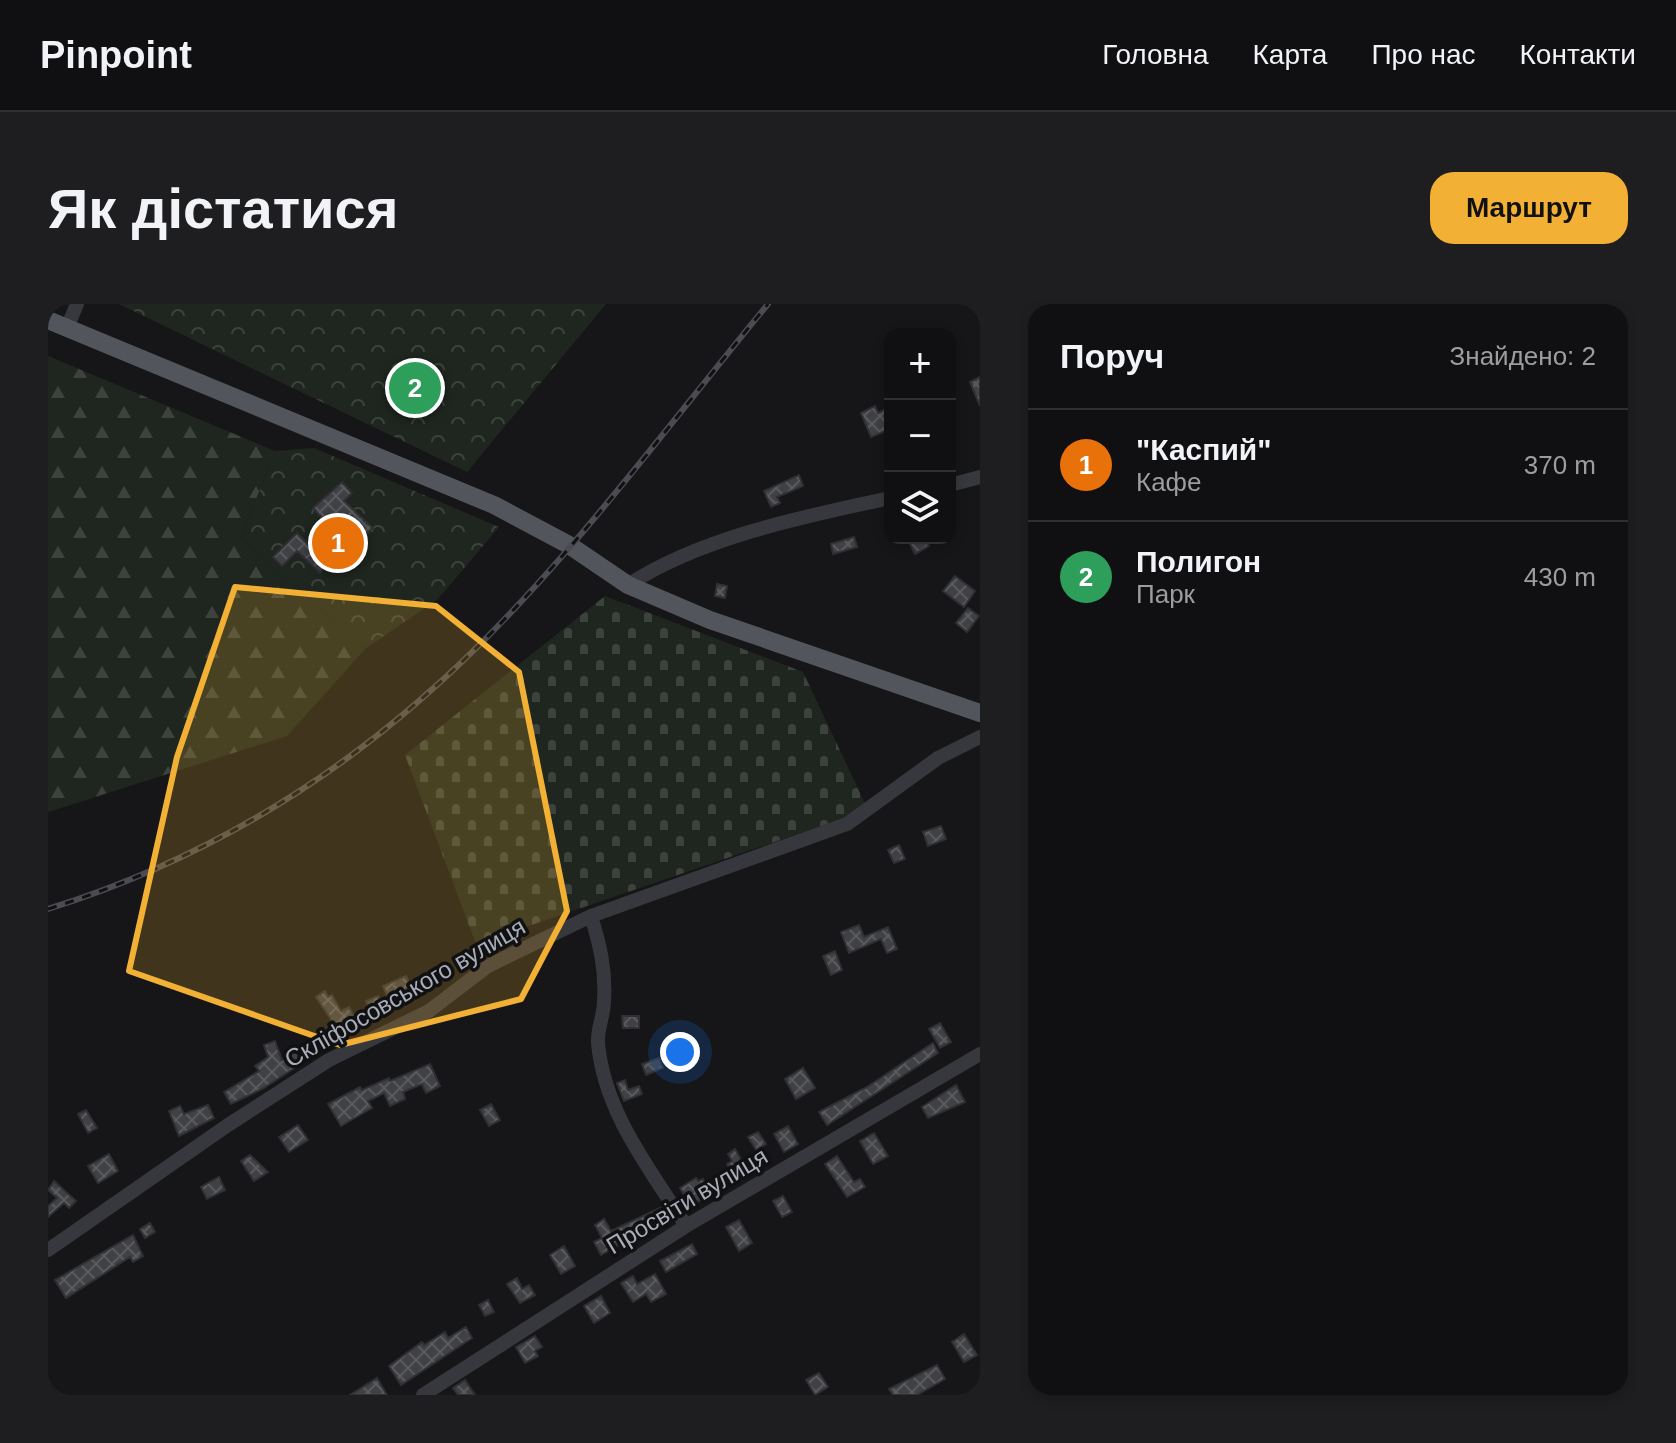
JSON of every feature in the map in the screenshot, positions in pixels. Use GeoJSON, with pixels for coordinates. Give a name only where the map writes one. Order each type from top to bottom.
{"type":"FeatureCollection","features":[{"type":"Feature","properties":{"kind":"main road"},"geometry":{"type":"LineString","coordinates":[[48,320],[494,505],[569,545],[628,585],[710,620],[980,713]]}},
{"type":"Feature","properties":{"kind":"street"},"geometry":{"type":"LineString","coordinates":[[67,328],[77,304]]}},
{"type":"Feature","properties":{"kind":"street"},"geometry":{"type":"LineString","coordinates":[[956,483],[980,477]]}},
{"type":"Feature","properties":{"kind":"street"},"geometry":{"type":"LineString","coordinates":[[628,585],[652,569],[754,532],[884,500]]}},
{"type":"Feature","properties":{"kind":"street","name":"Скліфосовського вулиця"},"geometry":{"type":"LineString","coordinates":[[48,1250],[228,1125],[329,1060],[429,1011],[488,966],[591,916],[847,824],[938,758],[980,737]]}},
{"type":"Feature","properties":{"kind":"street"},"geometry":{"type":"LineString","coordinates":[[591,916],[604,958],[604,1002],[598,1041],[604,1077],[619,1121],[686,1226]]}},
{"type":"Feature","properties":{"kind":"street","name":"Просвіти вулиця"},"geometry":{"type":"LineString","coordinates":[[423,1395],[686,1226],[980,1054]]}},
{"type":"Feature","properties":{"kind":"highlighted area"},"geometry":{"type":"Polygon","coordinates":[[[235,587],[436,606],[519,672],[567,911],[521,999],[340,1045],[129,971],[177,757],[235,587]]]}},
{"type":"Feature","properties":{"kind":"green space"},"geometry":{"type":"Polygon","coordinates":[[[119,304],[606,304],[467,472],[119,304]]]}},
{"type":"Feature","properties":{"kind":"green space"},"geometry":{"type":"Polygon","coordinates":[[[48,356],[275,451],[241,538],[365,649],[287,736],[48,812],[48,356]]]}},
{"type":"Feature","properties":{"kind":"green space"},"geometry":{"type":"Polygon","coordinates":[[[314,448],[499,527],[438,599],[365,649],[241,538],[275,451],[314,448]]]}},
{"type":"Feature","properties":{"kind":"green space"},"geometry":{"type":"Polygon","coordinates":[[[605,596],[803,672],[868,810],[476,944],[405,755],[605,596]]]}},
{"type":"Feature","properties":{"kind":"building"},"geometry":{"type":"Polygon","coordinates":[[[980,377],[980,406],[970,382],[980,377]]]}},
{"type":"Feature","properties":{"kind":"building"},"geometry":{"type":"Polygon","coordinates":[[[875,406],[878,413],[884,410],[884,432],[871,437],[861,413],[875,406]]]}},
{"type":"Feature","properties":{"kind":"building"},"geometry":{"type":"Polygon","coordinates":[[[799,475],[803,486],[777,497],[780,503],[771,507],[764,491],[799,475]]]}},
{"type":"Feature","properties":{"kind":"building"},"geometry":{"type":"Polygon","coordinates":[[[342,482],[352,493],[344,501],[373,528],[337,565],[333,560],[320,573],[297,551],[282,566],[273,557],[297,533],[312,548],[331,528],[313,508],[342,482]]]}},
{"type":"Feature","properties":{"kind":"building"},"geometry":{"type":"Polygon","coordinates":[[[854,537],[857,547],[833,554],[831,544],[854,537]]]}},
{"type":"Feature","properties":{"kind":"building"},"geometry":{"type":"Polygon","coordinates":[[[910,544],[928,544],[929,546],[915,554],[910,544]]]}},
{"type":"Feature","properties":{"kind":"building"},"geometry":{"type":"Polygon","coordinates":[[[955,576],[975,591],[964,607],[943,591],[955,576]]]}},
{"type":"Feature","properties":{"kind":"building"},"geometry":{"type":"Polygon","coordinates":[[[717,584],[727,586],[725,598],[715,596],[717,584]]]}},
{"type":"Feature","properties":{"kind":"building"},"geometry":{"type":"Polygon","coordinates":[[[968,608],[979,616],[967,632],[956,623],[968,608]]]}},
{"type":"Feature","properties":{"kind":"building"},"geometry":{"type":"Polygon","coordinates":[[[941,826],[946,839],[928,846],[923,832],[941,826]]]}},
{"type":"Feature","properties":{"kind":"building"},"geometry":{"type":"Polygon","coordinates":[[[899,845],[905,859],[894,863],[888,850],[899,845]]]}},
{"type":"Feature","properties":{"kind":"building"},"geometry":{"type":"Polygon","coordinates":[[[859,925],[864,937],[888,927],[897,949],[887,953],[881,939],[849,953],[841,932],[859,925]]]}},
{"type":"Feature","properties":{"kind":"building"},"geometry":{"type":"Polygon","coordinates":[[[835,951],[842,970],[831,975],[823,956],[835,951]]]}},
{"type":"Feature","properties":{"kind":"building"},"geometry":{"type":"Polygon","coordinates":[[[442,967],[447,977],[429,987],[423,977],[442,967]]]}},
{"type":"Feature","properties":{"kind":"building"},"geometry":{"type":"Polygon","coordinates":[[[406,976],[411,987],[388,998],[383,986],[406,976]]]}},
{"type":"Feature","properties":{"kind":"building"},"geometry":{"type":"Polygon","coordinates":[[[325,991],[328,997],[332,995],[341,1011],[349,1007],[358,1024],[341,1034],[316,997],[325,991]]]}},
{"type":"Feature","properties":{"kind":"building"},"geometry":{"type":"Polygon","coordinates":[[[378,996],[385,1012],[372,1017],[366,1001],[378,996]]]}},
{"type":"Feature","properties":{"kind":"building"},"geometry":{"type":"Polygon","coordinates":[[[622,1016],[639,1016],[639,1028],[623,1028],[622,1016]]]}},
{"type":"Feature","properties":{"kind":"building"},"geometry":{"type":"Polygon","coordinates":[[[940,1023],[951,1042],[940,1048],[929,1029],[940,1023]]]}},
{"type":"Feature","properties":{"kind":"building"},"geometry":{"type":"Polygon","coordinates":[[[275,1041],[282,1060],[301,1048],[308,1059],[264,1088],[231,1104],[224,1092],[259,1071],[255,1066],[268,1057],[264,1045],[275,1041]]]}},
{"type":"Feature","properties":{"kind":"building"},"geometry":{"type":"Polygon","coordinates":[[[933,1043],[938,1053],[827,1125],[819,1112],[867,1087],[933,1043]]]}},
{"type":"Feature","properties":{"kind":"building"},"geometry":{"type":"Polygon","coordinates":[[[659,1058],[663,1068],[646,1075],[642,1064],[659,1058]]]}},
{"type":"Feature","properties":{"kind":"building"},"geometry":{"type":"Polygon","coordinates":[[[430,1064],[440,1086],[426,1093],[422,1084],[403,1092],[405,1099],[390,1106],[384,1093],[368,1101],[372,1108],[341,1126],[328,1104],[360,1087],[362,1090],[389,1078],[390,1081],[430,1064]]]}},
{"type":"Feature","properties":{"kind":"building"},"geometry":{"type":"Polygon","coordinates":[[[803,1068],[815,1088],[796,1099],[785,1079],[803,1068]]]}},
{"type":"Feature","properties":{"kind":"building"},"geometry":{"type":"Polygon","coordinates":[[[625,1080],[628,1090],[639,1086],[642,1094],[624,1101],[617,1083],[625,1080]]]}},
{"type":"Feature","properties":{"kind":"building"},"geometry":{"type":"Polygon","coordinates":[[[956,1085],[965,1102],[928,1118],[922,1107],[956,1085]]]}},
{"type":"Feature","properties":{"kind":"building"},"geometry":{"type":"Polygon","coordinates":[[[491,1104],[500,1120],[489,1126],[480,1110],[491,1104]]]}},
{"type":"Feature","properties":{"kind":"building"},"geometry":{"type":"Polygon","coordinates":[[[208,1105],[214,1118],[179,1136],[169,1111],[180,1106],[184,1114],[208,1105]]]}},
{"type":"Feature","properties":{"kind":"building"},"geometry":{"type":"Polygon","coordinates":[[[86,1110],[97,1128],[88,1133],[78,1114],[86,1110]]]}},
{"type":"Feature","properties":{"kind":"building"},"geometry":{"type":"Polygon","coordinates":[[[298,1125],[308,1140],[289,1152],[279,1137],[298,1125]]]}},
{"type":"Feature","properties":{"kind":"building"},"geometry":{"type":"Polygon","coordinates":[[[788,1126],[798,1144],[784,1152],[774,1134],[788,1126]]]}},
{"type":"Feature","properties":{"kind":"building"},"geometry":{"type":"Polygon","coordinates":[[[758,1132],[766,1144],[756,1150],[748,1137],[758,1132]]]}},
{"type":"Feature","properties":{"kind":"building"},"geometry":{"type":"Polygon","coordinates":[[[874,1133],[888,1156],[873,1164],[860,1141],[874,1133]]]}},
{"type":"Feature","properties":{"kind":"building"},"geometry":{"type":"Polygon","coordinates":[[[735,1149],[750,1175],[737,1182],[727,1164],[732,1161],[728,1154],[735,1149]]]}},
{"type":"Feature","properties":{"kind":"building"},"geometry":{"type":"Polygon","coordinates":[[[109,1154],[118,1171],[98,1183],[88,1166],[109,1154]]]}},
{"type":"Feature","properties":{"kind":"building"},"geometry":{"type":"Polygon","coordinates":[[[250,1155],[268,1172],[254,1181],[241,1161],[250,1155]]]}},
{"type":"Feature","properties":{"kind":"building"},"geometry":{"type":"Polygon","coordinates":[[[837,1156],[854,1182],[860,1179],[865,1187],[847,1197],[825,1164],[837,1156]]]}},
{"type":"Feature","properties":{"kind":"building"},"geometry":{"type":"Polygon","coordinates":[[[219,1177],[225,1190],[207,1199],[201,1187],[219,1177]]]}},
{"type":"Feature","properties":{"kind":"building"},"geometry":{"type":"Polygon","coordinates":[[[696,1178],[698,1181],[703,1179],[709,1190],[704,1193],[707,1197],[690,1206],[680,1188],[696,1178]]]}},
{"type":"Feature","properties":{"kind":"building"},"geometry":{"type":"Polygon","coordinates":[[[54,1181],[76,1201],[69,1208],[64,1203],[48,1217],[48,1206],[57,1198],[48,1190],[54,1181]]]}},
{"type":"Feature","properties":{"kind":"building"},"geometry":{"type":"Polygon","coordinates":[[[783,1196],[792,1212],[782,1217],[773,1201],[783,1196]]]}},
{"type":"Feature","properties":{"kind":"building"},"geometry":{"type":"Polygon","coordinates":[[[662,1207],[669,1218],[601,1255],[594,1242],[602,1238],[595,1225],[604,1219],[611,1231],[662,1207]]]}},
{"type":"Feature","properties":{"kind":"building"},"geometry":{"type":"Polygon","coordinates":[[[739,1220],[752,1243],[739,1251],[726,1227],[739,1220]]]}},
{"type":"Feature","properties":{"kind":"building"},"geometry":{"type":"Polygon","coordinates":[[[150,1223],[155,1232],[145,1238],[140,1229],[150,1223]]]}},
{"type":"Feature","properties":{"kind":"building"},"geometry":{"type":"Polygon","coordinates":[[[133,1235],[143,1256],[133,1262],[130,1257],[66,1298],[55,1280],[133,1235]]]}},
{"type":"Feature","properties":{"kind":"building"},"geometry":{"type":"Polygon","coordinates":[[[692,1244],[697,1254],[666,1272],[660,1261],[692,1244]]]}},
{"type":"Feature","properties":{"kind":"building"},"geometry":{"type":"Polygon","coordinates":[[[564,1246],[575,1266],[561,1274],[550,1255],[564,1246]]]}},
{"type":"Feature","properties":{"kind":"building"},"geometry":{"type":"Polygon","coordinates":[[[655,1274],[666,1294],[651,1302],[646,1294],[633,1302],[621,1283],[633,1276],[637,1284],[655,1274]]]}},
{"type":"Feature","properties":{"kind":"building"},"geometry":{"type":"Polygon","coordinates":[[[517,1278],[522,1289],[529,1285],[535,1295],[520,1303],[507,1284],[517,1278]]]}},
{"type":"Feature","properties":{"kind":"building"},"geometry":{"type":"Polygon","coordinates":[[[601,1296],[610,1313],[594,1323],[584,1306],[601,1296]]]}},
{"type":"Feature","properties":{"kind":"building"},"geometry":{"type":"Polygon","coordinates":[[[488,1300],[494,1312],[485,1316],[479,1305],[488,1300]]]}},
{"type":"Feature","properties":{"kind":"building"},"geometry":{"type":"Polygon","coordinates":[[[466,1327],[472,1338],[401,1385],[389,1366],[422,1342],[424,1345],[445,1332],[448,1338],[466,1327]]]}},
{"type":"Feature","properties":{"kind":"building"},"geometry":{"type":"Polygon","coordinates":[[[964,1334],[977,1355],[964,1362],[952,1342],[964,1334]]]}},
{"type":"Feature","properties":{"kind":"building"},"geometry":{"type":"Polygon","coordinates":[[[535,1336],[542,1347],[535,1351],[538,1356],[525,1363],[516,1347],[535,1336]]]}},
{"type":"Feature","properties":{"kind":"building"},"geometry":{"type":"Polygon","coordinates":[[[937,1365],[945,1379],[917,1395],[893,1395],[889,1389],[937,1365]]]}},
{"type":"Feature","properties":{"kind":"building"},"geometry":{"type":"Polygon","coordinates":[[[819,1373],[828,1387],[815,1395],[806,1380],[819,1373]]]}},
{"type":"Feature","properties":{"kind":"building"},"geometry":{"type":"Polygon","coordinates":[[[377,1378],[387,1395],[350,1395],[377,1378]]]}},
{"type":"Feature","properties":{"kind":"building"},"geometry":{"type":"Polygon","coordinates":[[[465,1380],[475,1395],[458,1395],[453,1388],[465,1380]]]}},
{"type":"Feature","properties":{"kind":"railway"},"geometry":{"type":"LineString","coordinates":[[48,909],[149,872],[245,824],[335,767],[420,700],[514,609],[602,510],[768,304]]}},
{"type":"Feature","properties":{"kind":"place","name":"Полигон"},"geometry":{"type":"Point","coordinates":[415,388]}},
{"type":"Feature","properties":{"kind":"place","name":"\"Каспий\""},"geometry":{"type":"Point","coordinates":[338,543]}}]}
